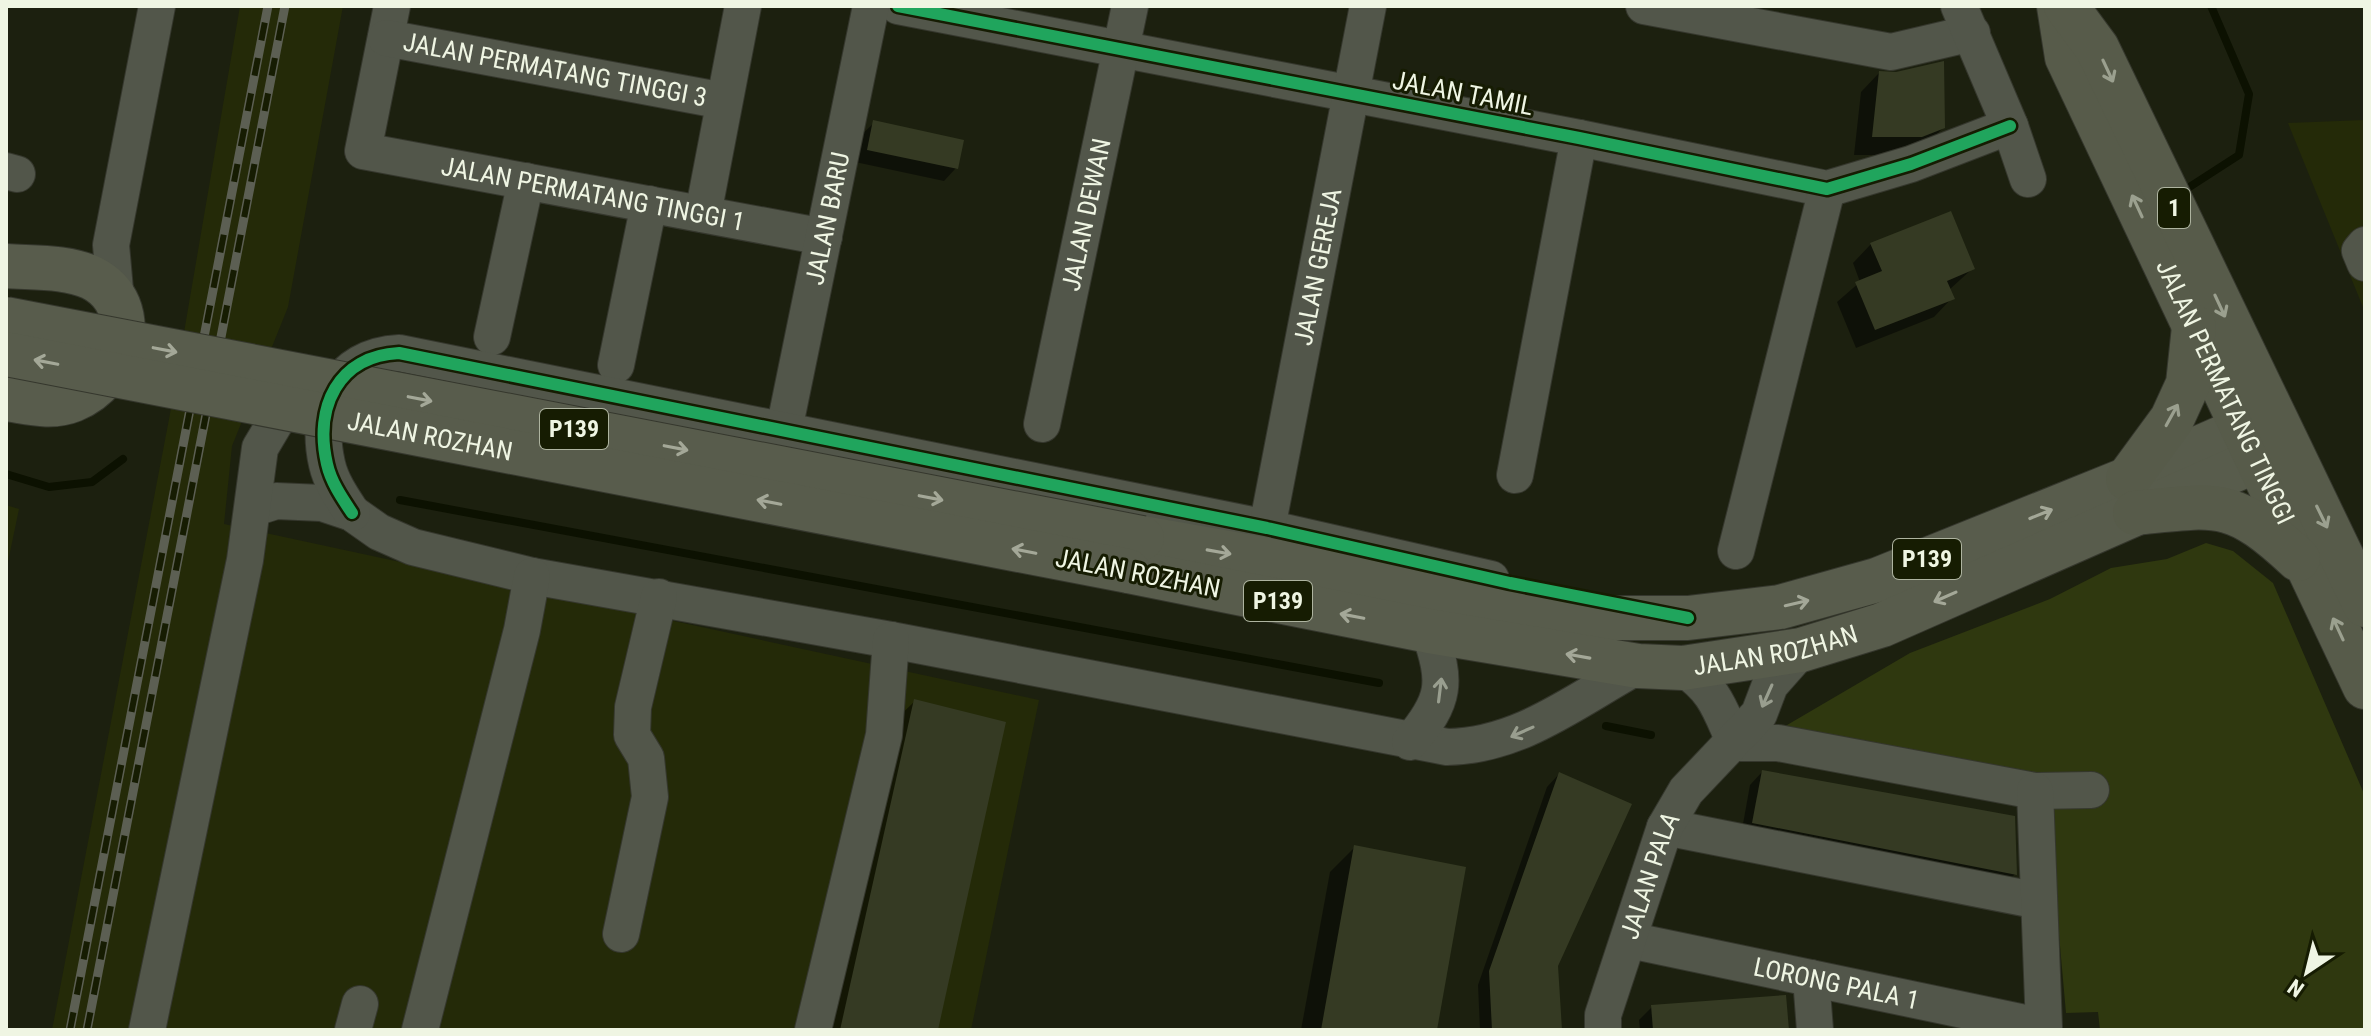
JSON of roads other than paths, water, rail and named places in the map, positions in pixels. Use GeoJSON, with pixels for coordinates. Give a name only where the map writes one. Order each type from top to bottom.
{"type":"FeatureCollection","features":[{"type":"Feature","properties":{"kind":"highway","name":"JALAN PERMATANG TINGGI"},"geometry":{"type":"LineString","coordinates":[[2059,6],[2067,57],[2194,327],[2265,437],[2365,605]]}},
{"type":"Feature","properties":{"kind":"highway","name":"JALAN PERMATANG TINGGI"},"geometry":{"type":"LineString","coordinates":[[2066,6],[2097,48],[2265,437],[2311,571],[2365,687]]}},
{"type":"Feature","properties":{"kind":"highway"},"geometry":{"type":"LineString","coordinates":[[2194,327],[2188,384],[2131,496],[2239,512],[2267,530],[2311,571]]}},
{"type":"Feature","properties":{"kind":"main road"},"geometry":{"type":"LineString","coordinates":[[6,266],[63,271],[93,279],[116,301],[123,327],[114,368],[99,384],[73,400],[47,405],[6,399]]}},
{"type":"Feature","properties":{"kind":"main road","name":"JALAN ROZHAN"},"geometry":{"type":"LineString","coordinates":[[6,319],[1135,555],[1429,631],[1638,666],[1683,668],[1801,650],[1882,625],[2131,496],[2265,437]]}},
{"type":"Feature","properties":{"kind":"main road","name":"JALAN ROZHAN"},"geometry":{"type":"LineString","coordinates":[[6,354],[1135,555],[1602,618],[1688,618],[1780,607],[1877,580],[2131,496]]}},
{"type":"Feature","properties":{"kind":"street"},"geometry":{"type":"LineString","coordinates":[[116,301],[111,245],[157,6]]}},
{"type":"Feature","properties":{"kind":"street"},"geometry":{"type":"LineString","coordinates":[[703,214],[743,6]]}},
{"type":"Feature","properties":{"kind":"street","name":"JALAN BARU"},"geometry":{"type":"LineString","coordinates":[[784,430],[871,6]]}},
{"type":"Feature","properties":{"kind":"street","name":"JALAN TAMIL"},"geometry":{"type":"LineString","coordinates":[[898,6],[1827,189],[1911,164],[2010,126]]}},
{"type":"Feature","properties":{"kind":"street","name":"JALAN DEWAN"},"geometry":{"type":"LineString","coordinates":[[1042,424],[1130,6]]}},
{"type":"Feature","properties":{"kind":"street","name":"JALAN GEREJA"},"geometry":{"type":"LineString","coordinates":[[1267,528],[1368,6]]}},
{"type":"Feature","properties":{"kind":"street"},"geometry":{"type":"LineString","coordinates":[[1644,6],[1891,52],[1966,19],[2028,179]]}},
{"type":"Feature","properties":{"kind":"street","name":"JALAN PERMATANG TINGGI 3"},"geometry":{"type":"LineString","coordinates":[[389,22],[724,101]]}},
{"type":"Feature","properties":{"kind":"street","name":"JALAN PERMATANG TINGGI 1"},"geometry":{"type":"LineString","coordinates":[[389,22],[363,151],[824,237]]}},
{"type":"Feature","properties":{"kind":"street"},"geometry":{"type":"LineString","coordinates":[[1515,475],[1579,138]]}},
{"type":"Feature","properties":{"kind":"street"},"geometry":{"type":"LineString","coordinates":[[492,337],[526,181]]}},
{"type":"Feature","properties":{"kind":"street"},"geometry":{"type":"LineString","coordinates":[[1736,551],[1827,189]]}},
{"type":"Feature","properties":{"kind":"street"},"geometry":{"type":"LineString","coordinates":[[616,365],[649,204]]}},
{"type":"Feature","properties":{"kind":"street"},"geometry":{"type":"LineString","coordinates":[[2365,245],[2360,251],[2365,263]]}},
{"type":"Feature","properties":{"kind":"street"},"geometry":{"type":"LineString","coordinates":[[1638,666],[1508,738],[1476,746],[1410,742],[891,640],[532,576],[413,547],[379,532],[352,513],[336,489],[327,465],[323,435],[335,387],[353,364],[376,354],[399,353],[1267,528],[1510,583],[1688,618]]}},
{"type":"Feature","properties":{"kind":"street"},"geometry":{"type":"LineString","coordinates":[[147,1030],[254,508],[255,468],[265,434],[279,416],[335,387]]}},
{"type":"Feature","properties":{"kind":"street"},"geometry":{"type":"LineString","coordinates":[[254,508],[289,482],[327,465]]}},
{"type":"Feature","properties":{"kind":"street"},"geometry":{"type":"LineString","coordinates":[[254,508],[276,501],[299,500],[352,513]]}},
{"type":"Feature","properties":{"kind":"street"},"geometry":{"type":"LineString","coordinates":[[420,1030],[522,630],[532,576]]}},
{"type":"Feature","properties":{"kind":"street"},"geometry":{"type":"LineString","coordinates":[[621,934],[650,797],[646,758],[632,735],[633,707],[659,597]]}},
{"type":"Feature","properties":{"kind":"street"},"geometry":{"type":"LineString","coordinates":[[1410,742],[1438,704],[1442,685],[1440,662],[1429,631]]}},
{"type":"Feature","properties":{"kind":"street"},"geometry":{"type":"LineString","coordinates":[[813,1030],[884,735],[891,640]]}},
{"type":"Feature","properties":{"kind":"street","name":"JALAN PALA"},"geometry":{"type":"LineString","coordinates":[[1603,1030],[1603,1015],[1665,827],[1686,791],[1735,743],[1759,714],[1770,685],[1801,650]]}},
{"type":"Feature","properties":{"kind":"street"},"geometry":{"type":"LineString","coordinates":[[1683,668],[1706,685],[1718,702],[1735,743],[1778,743],[2035,791],[2091,790]]}},
{"type":"Feature","properties":{"kind":"street"},"geometry":{"type":"LineString","coordinates":[[1665,827],[2039,901],[2035,791]]}},
{"type":"Feature","properties":{"kind":"street","name":"LORONG PALA 1"},"geometry":{"type":"LineString","coordinates":[[1629,940],[2044,1027],[2039,901]]}},
{"type":"Feature","properties":{"kind":"street"},"geometry":{"type":"LineString","coordinates":[[1811,978],[1815,1030]]}},
{"type":"Feature","properties":{"kind":"waterway"},"geometry":{"type":"LineString","coordinates":[[2191,186],[2239,155],[2249,94],[2211,6]]}},
{"type":"Feature","properties":{"kind":"waterway"},"geometry":{"type":"LineString","coordinates":[[6,474],[49,487],[92,482],[123,459]]}},
{"type":"Feature","properties":{"kind":"waterway"},"geometry":{"type":"LineString","coordinates":[[400,500],[1379,683]]}},
{"type":"Feature","properties":{"kind":"waterway"},"geometry":{"type":"LineString","coordinates":[[1606,726],[1651,735]]}},
{"type":"Feature","properties":{"kind":"railway"},"geometry":{"type":"LineString","coordinates":[[70,1030],[268,6]]}},
{"type":"Feature","properties":{"kind":"railway"},"geometry":{"type":"LineString","coordinates":[[87,1030],[285,6]]}}]}
